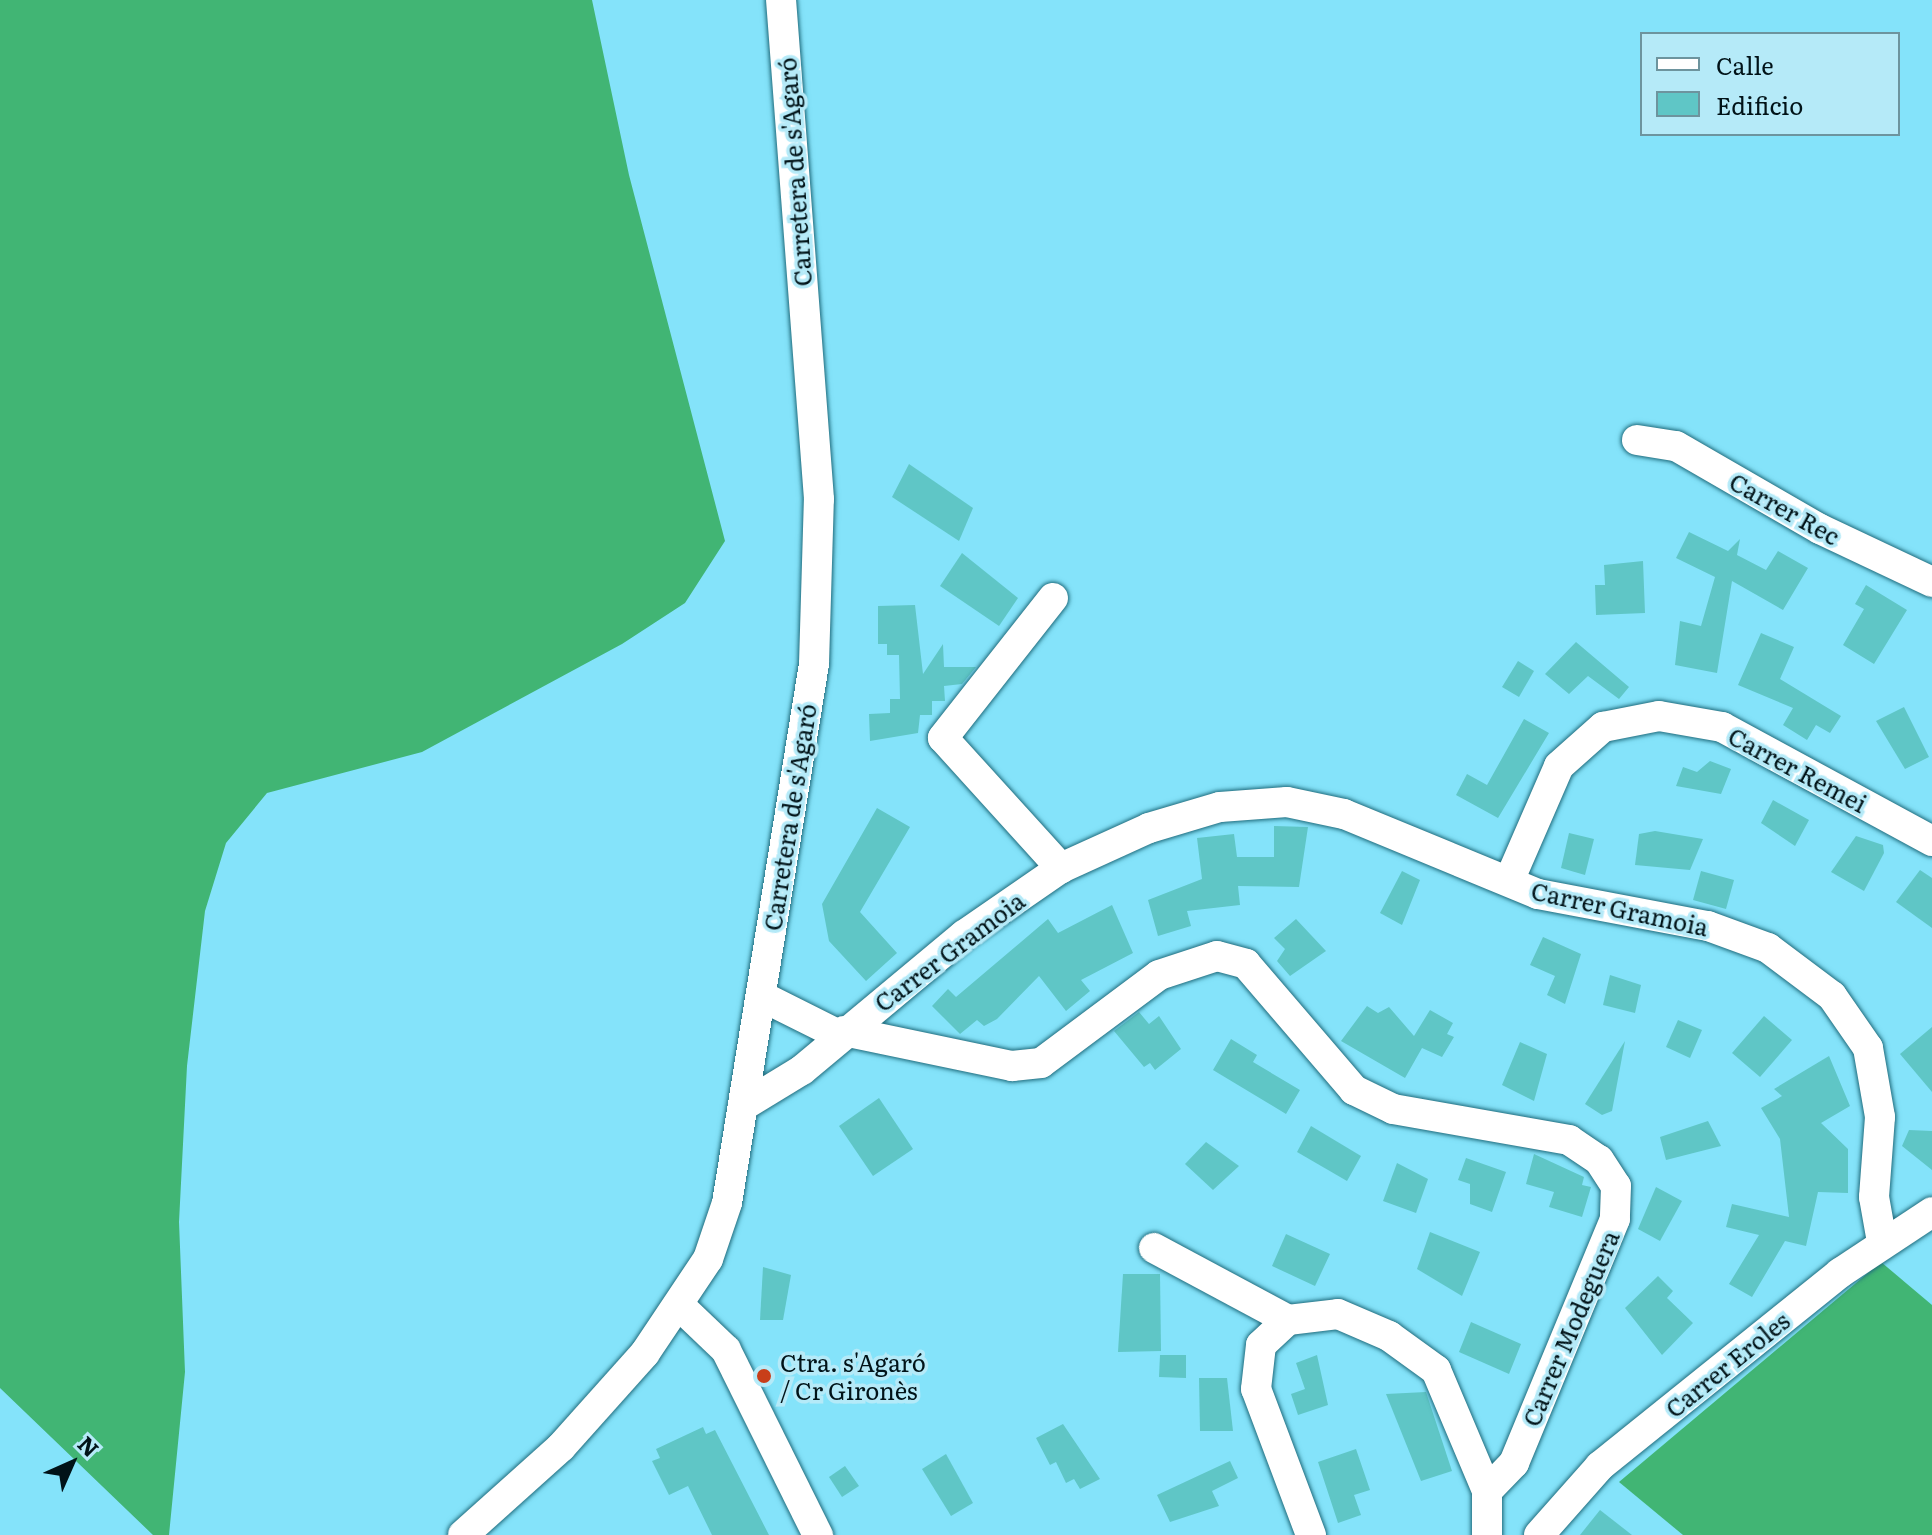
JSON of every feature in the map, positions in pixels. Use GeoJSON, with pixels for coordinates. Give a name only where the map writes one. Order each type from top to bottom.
{"type":"FeatureCollection","features":[{"type":"Feature","properties":{"kind":"street","name":"Carretera de s'Agaró"},"geometry":{"type":"LineString","coordinates":[[463,1535],[561,1447],[681,1307],[727,1203],[814,664],[819,499],[781,0]]}},
{"type":"Feature","properties":{"kind":"street","name":"Carrer Rec"},"geometry":{"type":"LineString","coordinates":[[1637,440],[1676,446],[1820,529],[1932,582]]}},
{"type":"Feature","properties":{"kind":"street"},"geometry":{"type":"LineString","coordinates":[[1053,598],[943,738],[1061,868]]}},
{"type":"Feature","properties":{"kind":"street","name":"Carrer Remei"},"geometry":{"type":"LineString","coordinates":[[1509,881],[1559,766],[1603,727],[1659,716],[1722,727],[1932,841]]}},
{"type":"Feature","properties":{"kind":"street","name":"Carrer Gramoia"},"geometry":{"type":"LineString","coordinates":[[743,1106],[802,1070],[842,1033],[1061,868],[1149,828],[1220,807],[1287,802],[1344,814],[1538,894],[1708,926],[1768,948],[1832,996],[1868,1048],[1880,1117],[1874,1197],[1882,1242]]}},
{"type":"Feature","properties":{"kind":"street","name":"Carrer Modeguera"},"geometry":{"type":"LineString","coordinates":[[761,996],[798,1018],[842,1033],[1012,1066],[1041,1063],[1159,975],[1217,956],[1246,964],[1354,1090],[1393,1109],[1556,1136],[1599,1160],[1616,1186],[1615,1219],[1514,1463],[1487,1491]]}},
{"type":"Feature","properties":{"kind":"street"},"geometry":{"type":"LineString","coordinates":[[754,1040],[798,1018]]}},
{"type":"Feature","properties":{"kind":"street"},"geometry":{"type":"LineString","coordinates":[[754,1040],[802,1070]]}},
{"type":"Feature","properties":{"kind":"street","name":"Carrer Eroles"},"geometry":{"type":"LineString","coordinates":[[1539,1535],[1600,1466],[1882,1242],[1932,1212]]}},
{"type":"Feature","properties":{"kind":"street"},"geometry":{"type":"LineString","coordinates":[[1154,1248],[1288,1320],[1338,1314],[1389,1336],[1436,1370],[1487,1491],[1487,1535]]}},
{"type":"Feature","properties":{"kind":"street"},"geometry":{"type":"LineString","coordinates":[[681,1307],[726,1350],[818,1535]]}},
{"type":"Feature","properties":{"kind":"street"},"geometry":{"type":"LineString","coordinates":[[1288,1320],[1261,1345],[1256,1389],[1311,1535]]}},
{"type":"Feature","properties":{"kind":"green space"},"geometry":{"type":"Polygon","coordinates":[[[0,0],[592,0],[629,175],[725,541],[685,603],[622,644],[422,752],[267,793],[226,843],[205,911],[187,1066],[179,1222],[185,1372],[169,1535],[153,1535],[0,1388],[0,0]]]}},
{"type":"Feature","properties":{"kind":"green space"},"geometry":{"type":"Polygon","coordinates":[[[1881,1262],[1932,1305],[1932,1535],[1683,1535],[1619,1482],[1881,1262]]]}},
{"type":"Feature","properties":{"kind":"building"},"geometry":{"type":"Polygon","coordinates":[[[909,464],[973,508],[959,541],[892,497],[909,464]]]}},
{"type":"Feature","properties":{"kind":"building"},"geometry":{"type":"Polygon","coordinates":[[[1689,532],[1728,551],[1740,539],[1737,555],[1766,570],[1778,551],[1808,568],[1783,610],[1732,581],[1717,673],[1675,665],[1680,621],[1701,626],[1715,577],[1676,558],[1689,532]]]}},
{"type":"Feature","properties":{"kind":"building"},"geometry":{"type":"Polygon","coordinates":[[[962,553],[1018,598],[999,626],[940,586],[962,553]]]}},
{"type":"Feature","properties":{"kind":"building"},"geometry":{"type":"Polygon","coordinates":[[[1643,561],[1645,613],[1596,615],[1595,585],[1605,585],[1604,565],[1643,561]]]}},
{"type":"Feature","properties":{"kind":"building"},"geometry":{"type":"Polygon","coordinates":[[[1866,585],[1907,610],[1874,664],[1843,645],[1864,609],[1855,604],[1866,585]]]}},
{"type":"Feature","properties":{"kind":"building"},"geometry":{"type":"Polygon","coordinates":[[[915,605],[923,674],[943,644],[944,667],[976,667],[962,684],[944,686],[945,701],[932,701],[932,715],[920,715],[918,733],[870,741],[869,714],[890,713],[890,699],[900,699],[899,655],[887,655],[887,644],[878,644],[878,606],[915,605]]]}},
{"type":"Feature","properties":{"kind":"building"},"geometry":{"type":"Polygon","coordinates":[[[1761,633],[1794,647],[1780,679],[1841,716],[1830,733],[1816,725],[1807,740],[1783,725],[1793,708],[1738,685],[1761,633]]]}},
{"type":"Feature","properties":{"kind":"building"},"geometry":{"type":"Polygon","coordinates":[[[1576,642],[1629,687],[1619,699],[1588,676],[1569,694],[1545,674],[1576,642]]]}},
{"type":"Feature","properties":{"kind":"building"},"geometry":{"type":"Polygon","coordinates":[[[1518,661],[1534,671],[1519,697],[1502,687],[1518,661]]]}},
{"type":"Feature","properties":{"kind":"building"},"geometry":{"type":"Polygon","coordinates":[[[1904,707],[1929,757],[1905,769],[1876,721],[1904,707]]]}},
{"type":"Feature","properties":{"kind":"building"},"geometry":{"type":"Polygon","coordinates":[[[1524,719],[1549,733],[1498,818],[1456,795],[1467,774],[1487,785],[1524,719]]]}},
{"type":"Feature","properties":{"kind":"building"},"geometry":{"type":"Polygon","coordinates":[[[1710,761],[1731,769],[1721,794],[1676,786],[1683,767],[1697,772],[1710,761]]]}},
{"type":"Feature","properties":{"kind":"building"},"geometry":{"type":"Polygon","coordinates":[[[1773,800],[1809,820],[1795,846],[1761,823],[1773,800]]]}},
{"type":"Feature","properties":{"kind":"building"},"geometry":{"type":"Polygon","coordinates":[[[877,808],[910,827],[860,912],[897,953],[866,981],[829,941],[822,904],[877,808]]]}},
{"type":"Feature","properties":{"kind":"building"},"geometry":{"type":"Polygon","coordinates":[[[1274,826],[1308,827],[1299,887],[1238,886],[1240,905],[1187,911],[1191,926],[1158,936],[1148,900],[1202,879],[1197,838],[1234,834],[1237,857],[1274,857],[1274,826]]]}},
{"type":"Feature","properties":{"kind":"building"},"geometry":{"type":"Polygon","coordinates":[[[1655,831],[1703,839],[1690,870],[1635,865],[1639,834],[1655,831]]]}},
{"type":"Feature","properties":{"kind":"building"},"geometry":{"type":"Polygon","coordinates":[[[1569,833],[1594,839],[1585,875],[1561,868],[1569,833]]]}},
{"type":"Feature","properties":{"kind":"building"},"geometry":{"type":"Polygon","coordinates":[[[1856,836],[1883,845],[1884,853],[1864,891],[1831,872],[1856,836]]]}},
{"type":"Feature","properties":{"kind":"building"},"geometry":{"type":"Polygon","coordinates":[[[1920,870],[1932,878],[1932,928],[1896,902],[1920,870]]]}},
{"type":"Feature","properties":{"kind":"building"},"geometry":{"type":"Polygon","coordinates":[[[1402,871],[1420,880],[1402,925],[1380,913],[1402,871]]]}},
{"type":"Feature","properties":{"kind":"building"},"geometry":{"type":"Polygon","coordinates":[[[1701,871],[1734,880],[1726,909],[1693,900],[1701,871]]]}},
{"type":"Feature","properties":{"kind":"building"},"geometry":{"type":"Polygon","coordinates":[[[1112,905],[1133,953],[1081,980],[1090,991],[1066,1011],[1039,976],[997,1019],[984,1026],[977,1020],[960,1034],[932,1006],[948,989],[956,997],[1048,919],[1058,933],[1112,905]]]}},
{"type":"Feature","properties":{"kind":"building"},"geometry":{"type":"Polygon","coordinates":[[[1296,919],[1326,951],[1290,976],[1277,961],[1285,949],[1274,938],[1296,919]]]}},
{"type":"Feature","properties":{"kind":"building"},"geometry":{"type":"Polygon","coordinates":[[[1543,937],[1581,954],[1565,1004],[1547,995],[1555,976],[1530,965],[1543,937]]]}},
{"type":"Feature","properties":{"kind":"building"},"geometry":{"type":"Polygon","coordinates":[[[1610,975],[1641,985],[1635,1013],[1603,1005],[1610,975]]]}},
{"type":"Feature","properties":{"kind":"building"},"geometry":{"type":"Polygon","coordinates":[[[1367,1006],[1378,1013],[1389,1007],[1414,1036],[1430,1010],[1453,1023],[1447,1034],[1454,1037],[1442,1057],[1422,1048],[1405,1078],[1341,1041],[1367,1006]]]}},
{"type":"Feature","properties":{"kind":"building"},"geometry":{"type":"Polygon","coordinates":[[[1139,1012],[1149,1024],[1159,1016],[1181,1049],[1155,1070],[1150,1063],[1144,1067],[1114,1031],[1139,1012]]]}},
{"type":"Feature","properties":{"kind":"building"},"geometry":{"type":"Polygon","coordinates":[[[1764,1016],[1792,1040],[1760,1077],[1732,1053],[1764,1016]]]}},
{"type":"Feature","properties":{"kind":"building"},"geometry":{"type":"Polygon","coordinates":[[[1678,1020],[1702,1030],[1690,1058],[1666,1047],[1678,1020]]]}},
{"type":"Feature","properties":{"kind":"building"},"geometry":{"type":"Polygon","coordinates":[[[1932,1027],[1932,1092],[1900,1054],[1932,1027]]]}},
{"type":"Feature","properties":{"kind":"building"},"geometry":{"type":"Polygon","coordinates":[[[1231,1039],[1257,1055],[1253,1062],[1300,1090],[1286,1114],[1213,1070],[1231,1039]]]}},
{"type":"Feature","properties":{"kind":"building"},"geometry":{"type":"Polygon","coordinates":[[[1625,1041],[1612,1111],[1602,1115],[1585,1104],[1625,1041]]]}},
{"type":"Feature","properties":{"kind":"building"},"geometry":{"type":"Polygon","coordinates":[[[1520,1042],[1547,1054],[1534,1101],[1502,1085],[1520,1042]]]}},
{"type":"Feature","properties":{"kind":"building"},"geometry":{"type":"Polygon","coordinates":[[[1829,1056],[1850,1106],[1821,1123],[1848,1149],[1848,1193],[1818,1192],[1806,1246],[1785,1241],[1752,1297],[1729,1284],[1759,1235],[1726,1227],[1732,1204],[1789,1217],[1780,1139],[1761,1108],[1782,1096],[1774,1089],[1829,1056]]]}},
{"type":"Feature","properties":{"kind":"building"},"geometry":{"type":"Polygon","coordinates":[[[879,1098],[913,1149],[873,1176],[839,1126],[879,1098]]]}},
{"type":"Feature","properties":{"kind":"building"},"geometry":{"type":"Polygon","coordinates":[[[1708,1121],[1721,1146],[1666,1160],[1660,1137],[1708,1121]]]}},
{"type":"Feature","properties":{"kind":"building"},"geometry":{"type":"Polygon","coordinates":[[[1311,1126],[1361,1156],[1347,1181],[1297,1152],[1311,1126]]]}},
{"type":"Feature","properties":{"kind":"building"},"geometry":{"type":"Polygon","coordinates":[[[1909,1130],[1932,1131],[1932,1170],[1902,1146],[1909,1130]]]}},
{"type":"Feature","properties":{"kind":"building"},"geometry":{"type":"Polygon","coordinates":[[[1206,1142],[1239,1166],[1213,1190],[1185,1164],[1206,1142]]]}},
{"type":"Feature","properties":{"kind":"building"},"geometry":{"type":"Polygon","coordinates":[[[1534,1154],[1584,1177],[1582,1185],[1591,1187],[1582,1217],[1549,1207],[1554,1192],[1526,1184],[1534,1154]]]}},
{"type":"Feature","properties":{"kind":"building"},"geometry":{"type":"Polygon","coordinates":[[[1466,1158],[1506,1172],[1492,1212],[1470,1204],[1470,1184],[1458,1180],[1466,1158]]]}},
{"type":"Feature","properties":{"kind":"building"},"geometry":{"type":"Polygon","coordinates":[[[1397,1163],[1428,1179],[1416,1213],[1383,1201],[1397,1163]]]}},
{"type":"Feature","properties":{"kind":"building"},"geometry":{"type":"Polygon","coordinates":[[[1656,1187],[1682,1201],[1660,1241],[1638,1229],[1656,1187]]]}},
{"type":"Feature","properties":{"kind":"building"},"geometry":{"type":"Polygon","coordinates":[[[1430,1232],[1480,1252],[1462,1296],[1417,1269],[1430,1232]]]}},
{"type":"Feature","properties":{"kind":"building"},"geometry":{"type":"Polygon","coordinates":[[[1286,1234],[1330,1254],[1315,1286],[1272,1266],[1286,1234]]]}},
{"type":"Feature","properties":{"kind":"building"},"geometry":{"type":"Polygon","coordinates":[[[763,1267],[791,1275],[783,1320],[760,1320],[763,1267]]]}},
{"type":"Feature","properties":{"kind":"building"},"geometry":{"type":"Polygon","coordinates":[[[1123,1274],[1160,1274],[1161,1351],[1118,1352],[1123,1274]]]}},
{"type":"Feature","properties":{"kind":"building"},"geometry":{"type":"Polygon","coordinates":[[[1658,1276],[1673,1291],[1667,1298],[1693,1323],[1662,1355],[1625,1308],[1658,1276]]]}},
{"type":"Feature","properties":{"kind":"building"},"geometry":{"type":"Polygon","coordinates":[[[1471,1322],[1521,1344],[1509,1374],[1459,1352],[1471,1322]]]}},
{"type":"Feature","properties":{"kind":"building"},"geometry":{"type":"Polygon","coordinates":[[[1160,1355],[1186,1355],[1186,1378],[1159,1377],[1160,1355]]]}},
{"type":"Feature","properties":{"kind":"building"},"geometry":{"type":"Polygon","coordinates":[[[1317,1355],[1328,1405],[1298,1415],[1291,1394],[1305,1389],[1296,1363],[1317,1355]]]}},
{"type":"Feature","properties":{"kind":"building"},"geometry":{"type":"Polygon","coordinates":[[[1199,1378],[1227,1378],[1233,1431],[1200,1431],[1199,1378]]]}},
{"type":"Feature","properties":{"kind":"building"},"geometry":{"type":"Polygon","coordinates":[[[1426,1392],[1452,1471],[1421,1481],[1386,1394],[1426,1392]]]}},
{"type":"Feature","properties":{"kind":"building"},"geometry":{"type":"Polygon","coordinates":[[[1063,1424],[1100,1479],[1080,1489],[1074,1479],[1066,1483],[1056,1462],[1050,1465],[1036,1438],[1063,1424]]]}},
{"type":"Feature","properties":{"kind":"building"},"geometry":{"type":"Polygon","coordinates":[[[703,1427],[706,1434],[715,1430],[769,1535],[712,1535],[688,1486],[669,1495],[652,1461],[660,1458],[656,1449],[703,1427]]]}},
{"type":"Feature","properties":{"kind":"building"},"geometry":{"type":"Polygon","coordinates":[[[1356,1449],[1370,1490],[1354,1495],[1361,1515],[1338,1523],[1318,1462],[1356,1449]]]}},
{"type":"Feature","properties":{"kind":"building"},"geometry":{"type":"Polygon","coordinates":[[[946,1454],[973,1503],[951,1516],[922,1469],[946,1454]]]}},
{"type":"Feature","properties":{"kind":"building"},"geometry":{"type":"Polygon","coordinates":[[[1230,1461],[1238,1478],[1212,1491],[1219,1506],[1170,1522],[1157,1495],[1230,1461]]]}},
{"type":"Feature","properties":{"kind":"building"},"geometry":{"type":"Polygon","coordinates":[[[845,1466],[859,1486],[842,1497],[829,1477],[845,1466]]]}},
{"type":"Feature","properties":{"kind":"building"},"geometry":{"type":"Polygon","coordinates":[[[1600,1510],[1632,1535],[1580,1535],[1600,1510]]]}},
{"type":"Feature","properties":{"kind":"place","name":"Ctra. s'Agaró / Cr Gironès"},"geometry":{"type":"Point","coordinates":[764,1376]}}]}
